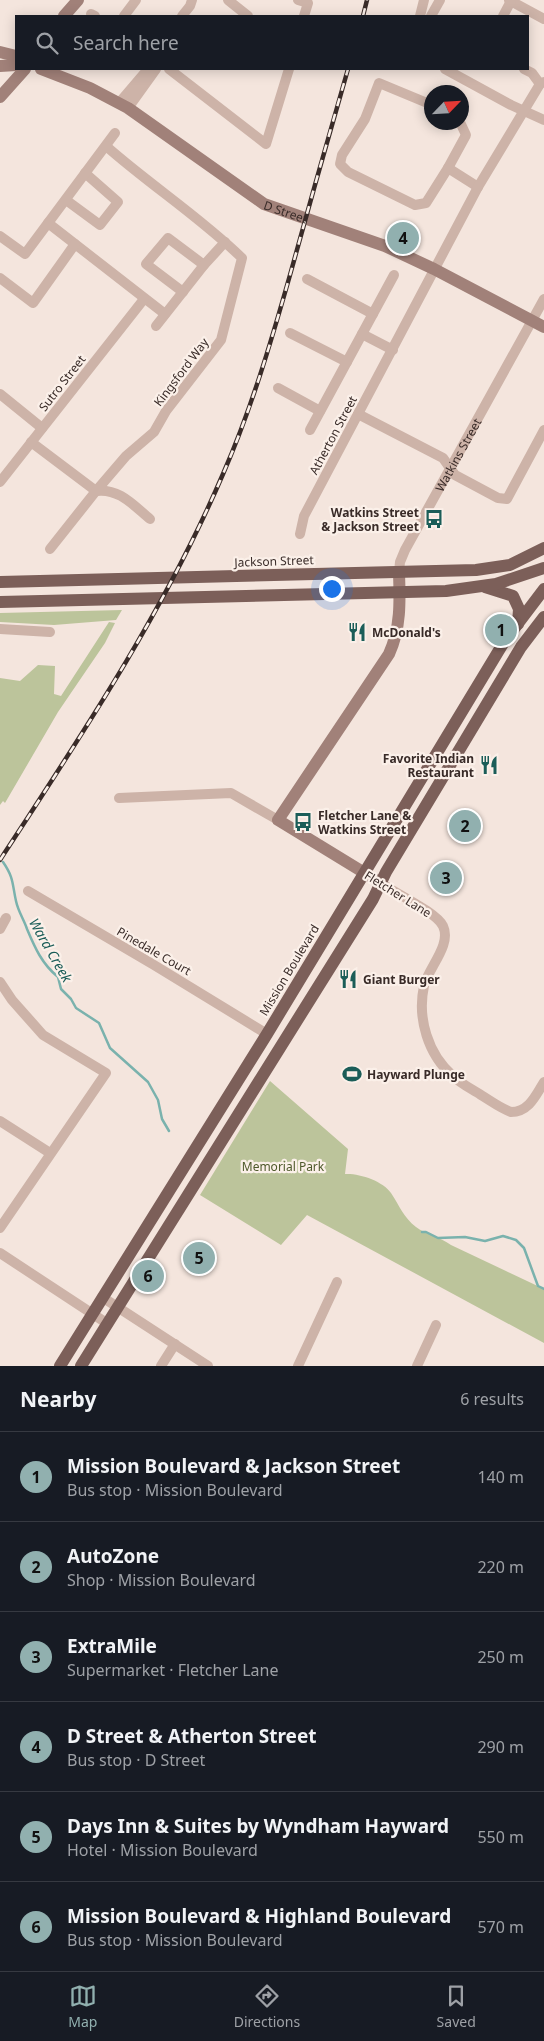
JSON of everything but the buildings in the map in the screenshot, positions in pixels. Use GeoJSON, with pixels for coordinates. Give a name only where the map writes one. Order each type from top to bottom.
{"type":"FeatureCollection","features":[{"type":"Feature","properties":{"kind":"main road"},"geometry":{"type":"LineString","coordinates":[[65,15],[78,0]]}},
{"type":"Feature","properties":{"kind":"main road"},"geometry":{"type":"LineString","coordinates":[[0,52],[15,56]]}},
{"type":"Feature","properties":{"kind":"main road"},"geometry":{"type":"LineString","coordinates":[[0,66],[15,65]]}},
{"type":"Feature","properties":{"kind":"main road"},"geometry":{"type":"LineString","coordinates":[[0,97],[24,70]]}},
{"type":"Feature","properties":{"kind":"main road","name":"D Street"},"geometry":{"type":"LineString","coordinates":[[44,70],[90,88],[124,105],[264,204],[384,246],[434,269],[544,327]]}},
{"type":"Feature","properties":{"kind":"main road","name":"Jackson Street"},"geometry":{"type":"LineString","coordinates":[[0,582],[495,568],[520,561],[544,548]]}},
{"type":"Feature","properties":{"kind":"main road"},"geometry":{"type":"LineString","coordinates":[[0,602],[456,591],[482,587],[544,568]]}},
{"type":"Feature","properties":{"kind":"main road","name":"Watkins Street"},"geometry":{"type":"LineString","coordinates":[[278,820],[389,654],[396,639],[399,622],[399,572]]}},
{"type":"Feature","properties":{"kind":"main road"},"geometry":{"type":"LineString","coordinates":[[482,587],[513,596],[518,606],[518,624]]}},
{"type":"Feature","properties":{"kind":"main road","name":"Mission Boulevard"},"geometry":{"type":"LineString","coordinates":[[60,1366],[267,1034],[504,642],[544,589]]}},
{"type":"Feature","properties":{"kind":"main road"},"geometry":{"type":"LineString","coordinates":[[81,1366],[322,982],[521,647],[544,617]]}},
{"type":"Feature","properties":{"kind":"main road","name":"Fletcher Lane"},"geometry":{"type":"LineString","coordinates":[[278,820],[381,883]]}},
{"type":"Feature","properties":{"kind":"street"},"geometry":{"type":"LineString","coordinates":[[125,15],[136,0]]}},
{"type":"Feature","properties":{"kind":"street"},"geometry":{"type":"LineString","coordinates":[[183,15],[192,0]]}},
{"type":"Feature","properties":{"kind":"street"},"geometry":{"type":"LineString","coordinates":[[228,0],[247,15]]}},
{"type":"Feature","properties":{"kind":"street"},"geometry":{"type":"LineString","coordinates":[[298,0],[308,4],[304,15]]}},
{"type":"Feature","properties":{"kind":"street"},"geometry":{"type":"LineString","coordinates":[[420,15],[424,0]]}},
{"type":"Feature","properties":{"kind":"street"},"geometry":{"type":"LineString","coordinates":[[432,15],[440,0]]}},
{"type":"Feature","properties":{"kind":"street"},"geometry":{"type":"LineString","coordinates":[[503,15],[510,1],[544,20]]}},
{"type":"Feature","properties":{"kind":"street"},"geometry":{"type":"LineString","coordinates":[[124,105],[147,70]]}},
{"type":"Feature","properties":{"kind":"street"},"geometry":{"type":"LineString","coordinates":[[124,105],[155,70]]}},
{"type":"Feature","properties":{"kind":"street"},"geometry":{"type":"LineString","coordinates":[[170,70],[266,144],[289,70]]}},
{"type":"Feature","properties":{"kind":"street"},"geometry":{"type":"LineString","coordinates":[[447,70],[525,112],[544,120]]}},
{"type":"Feature","properties":{"kind":"street"},"geometry":{"type":"LineString","coordinates":[[526,70],[542,83]]}},
{"type":"Feature","properties":{"kind":"street"},"geometry":{"type":"LineString","coordinates":[[424,101],[379,83],[365,119],[342,155],[340,164],[348,172],[415,205],[426,202],[466,136],[463,130]]}},
{"type":"Feature","properties":{"kind":"street","name":"Atherton Street"},"geometry":{"type":"LineString","coordinates":[[300,534],[304,516],[478,187],[542,83]]}},
{"type":"Feature","properties":{"kind":"street"},"geometry":{"type":"LineString","coordinates":[[0,236],[25,254],[115,133]]}},
{"type":"Feature","properties":{"kind":"street","name":"Kingsford Way"},"geometry":{"type":"LineString","coordinates":[[50,550],[96,490],[126,456],[154,432],[166,411],[221,340],[242,258],[225,242],[164,195],[106,146]]}},
{"type":"Feature","properties":{"kind":"street"},"geometry":{"type":"LineString","coordinates":[[448,168],[478,187]]}},
{"type":"Feature","properties":{"kind":"street"},"geometry":{"type":"LineString","coordinates":[[66,200],[100,225],[118,202],[85,173]]}},
{"type":"Feature","properties":{"kind":"street"},"geometry":{"type":"LineString","coordinates":[[48,223],[165,314]]}},
{"type":"Feature","properties":{"kind":"street"},"geometry":{"type":"LineString","coordinates":[[183,292],[146,264],[168,238],[204,264]]}},
{"type":"Feature","properties":{"kind":"street"},"geometry":{"type":"LineString","coordinates":[[156,326],[204,264],[225,242]]}},
{"type":"Feature","properties":{"kind":"street"},"geometry":{"type":"LineString","coordinates":[[0,278],[33,303],[75,244]]}},
{"type":"Feature","properties":{"kind":"street"},"geometry":{"type":"LineString","coordinates":[[310,430],[394,275]]}},
{"type":"Feature","properties":{"kind":"street"},"geometry":{"type":"LineString","coordinates":[[307,279],[373,314]]}},
{"type":"Feature","properties":{"kind":"street","name":"Sutro Street"},"geometry":{"type":"LineString","coordinates":[[0,482],[144,299]]}},
{"type":"Feature","properties":{"kind":"street","name":"Watkins Street"},"geometry":{"type":"LineString","coordinates":[[399,572],[400,562],[405,550],[544,299]]}},
{"type":"Feature","properties":{"kind":"street"},"geometry":{"type":"LineString","coordinates":[[290,333],[347,362]]}},
{"type":"Feature","properties":{"kind":"street"},"geometry":{"type":"LineString","coordinates":[[362,334],[392,350]]}},
{"type":"Feature","properties":{"kind":"street"},"geometry":{"type":"LineString","coordinates":[[278,388],[320,411]]}},
{"type":"Feature","properties":{"kind":"street"},"geometry":{"type":"LineString","coordinates":[[0,394],[42,428]]}},
{"type":"Feature","properties":{"kind":"street"},"geometry":{"type":"LineString","coordinates":[[358,414],[443,458],[449,469],[455,474],[498,498],[507,499],[544,430]]}},
{"type":"Feature","properties":{"kind":"street"},"geometry":{"type":"LineString","coordinates":[[31,442],[96,490],[106,490],[122,496],[150,519]]}},
{"type":"Feature","properties":{"kind":"street"},"geometry":{"type":"LineString","coordinates":[[0,629],[50,632]]}},
{"type":"Feature","properties":{"kind":"street","name":"Fletcher Lane"},"geometry":{"type":"LineString","coordinates":[[119,798],[231,794],[278,820]]}},
{"type":"Feature","properties":{"kind":"street","name":"Fletcher Lane"},"geometry":{"type":"LineString","coordinates":[[381,883],[434,916],[444,928],[444,943],[424,985],[422,1010],[429,1042],[443,1066],[465,1085],[511,1112],[518,1112],[530,1105],[544,1082]]}},
{"type":"Feature","properties":{"kind":"street","name":"Pinedale Court"},"geometry":{"type":"LineString","coordinates":[[28,891],[192,987],[267,1034]]}},
{"type":"Feature","properties":{"kind":"street"},"geometry":{"type":"LineString","coordinates":[[0,929],[6,918]]}},
{"type":"Feature","properties":{"kind":"street"},"geometry":{"type":"LineString","coordinates":[[0,982],[12,1000],[43,1035],[106,1073],[0,1228]]}},
{"type":"Feature","properties":{"kind":"street"},"geometry":{"type":"LineString","coordinates":[[0,1121],[50,1153]]}},
{"type":"Feature","properties":{"kind":"street"},"geometry":{"type":"LineString","coordinates":[[0,1253],[108,1324]]}},
{"type":"Feature","properties":{"kind":"street"},"geometry":{"type":"LineString","coordinates":[[298,1366],[337,1282]]}},
{"type":"Feature","properties":{"kind":"street"},"geometry":{"type":"LineString","coordinates":[[102,1298],[208,1366]]}},
{"type":"Feature","properties":{"kind":"street"},"geometry":{"type":"LineString","coordinates":[[417,1366],[436,1325]]}},
{"type":"Feature","properties":{"kind":"street"},"geometry":{"type":"LineString","coordinates":[[161,1366],[175,1344]]}},
{"type":"Feature","properties":{"kind":"green space"},"geometry":{"type":"Polygon","coordinates":[[[122,610],[116,620],[54,625],[0,622],[0,613],[122,610]]]}},
{"type":"Feature","properties":{"kind":"green space"},"geometry":{"type":"Polygon","coordinates":[[[109,622],[115,623],[105,643],[58,712],[5,803],[3,801],[0,805],[0,678],[20,681],[38,665],[55,666],[54,694],[61,696],[109,622]]]}},
{"type":"Feature","properties":{"kind":"green space","name":"Memorial Park"},"geometry":{"type":"Polygon","coordinates":[[[270,1081],[348,1149],[345,1174],[364,1176],[377,1181],[391,1193],[408,1220],[420,1229],[544,1289],[544,1343],[307,1215],[281,1245],[200,1195],[270,1081]]]}},
{"type":"Feature","properties":{"kind":"waterway","name":"Ward Creek"},"geometry":{"type":"LineString","coordinates":[[3,862],[11,877],[18,908],[40,955],[58,977],[61,989],[71,999],[76,1008],[99,1023],[110,1048],[148,1082],[158,1100],[162,1119],[169,1131]]}},
{"type":"Feature","properties":{"kind":"waterway","name":"Ward Creek"},"geometry":{"type":"LineString","coordinates":[[422,1232],[438,1238],[465,1237],[485,1241],[503,1236],[516,1240],[524,1248],[538,1286],[544,1289]]}},
{"type":"Feature","properties":{"kind":"railway"},"geometry":{"type":"LineString","coordinates":[[363,15],[367,0]]}},
{"type":"Feature","properties":{"kind":"railway"},"geometry":{"type":"LineString","coordinates":[[0,860],[91,720],[148,624],[175,575],[223,474],[243,425],[268,351],[348,70]]}},
{"type":"Feature","properties":{"kind":"place","name":"D Street & Atherton Street"},"geometry":{"type":"Point","coordinates":[403,238]}},
{"type":"Feature","properties":{"kind":"place","name":"Watkins Street & Jackson Street"},"geometry":{"type":"Point","coordinates":[434,519]}},
{"type":"Feature","properties":{"kind":"place","name":"Mission Boulevard & Jackson Street"},"geometry":{"type":"Point","coordinates":[501,630]}},
{"type":"Feature","properties":{"kind":"place","name":"McDonald's"},"geometry":{"type":"Point","coordinates":[357,632]}},
{"type":"Feature","properties":{"kind":"place","name":"Favorite Indian Restaurant"},"geometry":{"type":"Point","coordinates":[489,765]}},
{"type":"Feature","properties":{"kind":"place","name":"Fletcher Lane & Watkins Street"},"geometry":{"type":"Point","coordinates":[303,822]}},
{"type":"Feature","properties":{"kind":"place","name":"AutoZone"},"geometry":{"type":"Point","coordinates":[465,826]}},
{"type":"Feature","properties":{"kind":"place","name":"ExtraMile"},"geometry":{"type":"Point","coordinates":[446,878]}},
{"type":"Feature","properties":{"kind":"place","name":"Giant Burger"},"geometry":{"type":"Point","coordinates":[348,979]}},
{"type":"Feature","properties":{"kind":"place","name":"Hayward Plunge"},"geometry":{"type":"Point","coordinates":[352,1074]}},
{"type":"Feature","properties":{"kind":"place","name":"Days Inn & Suites by Wyndham Hayward"},"geometry":{"type":"Point","coordinates":[199,1258]}},
{"type":"Feature","properties":{"kind":"place","name":"Mission Boulevard & Highland Boulevard"},"geometry":{"type":"Point","coordinates":[148,1276]}}]}
